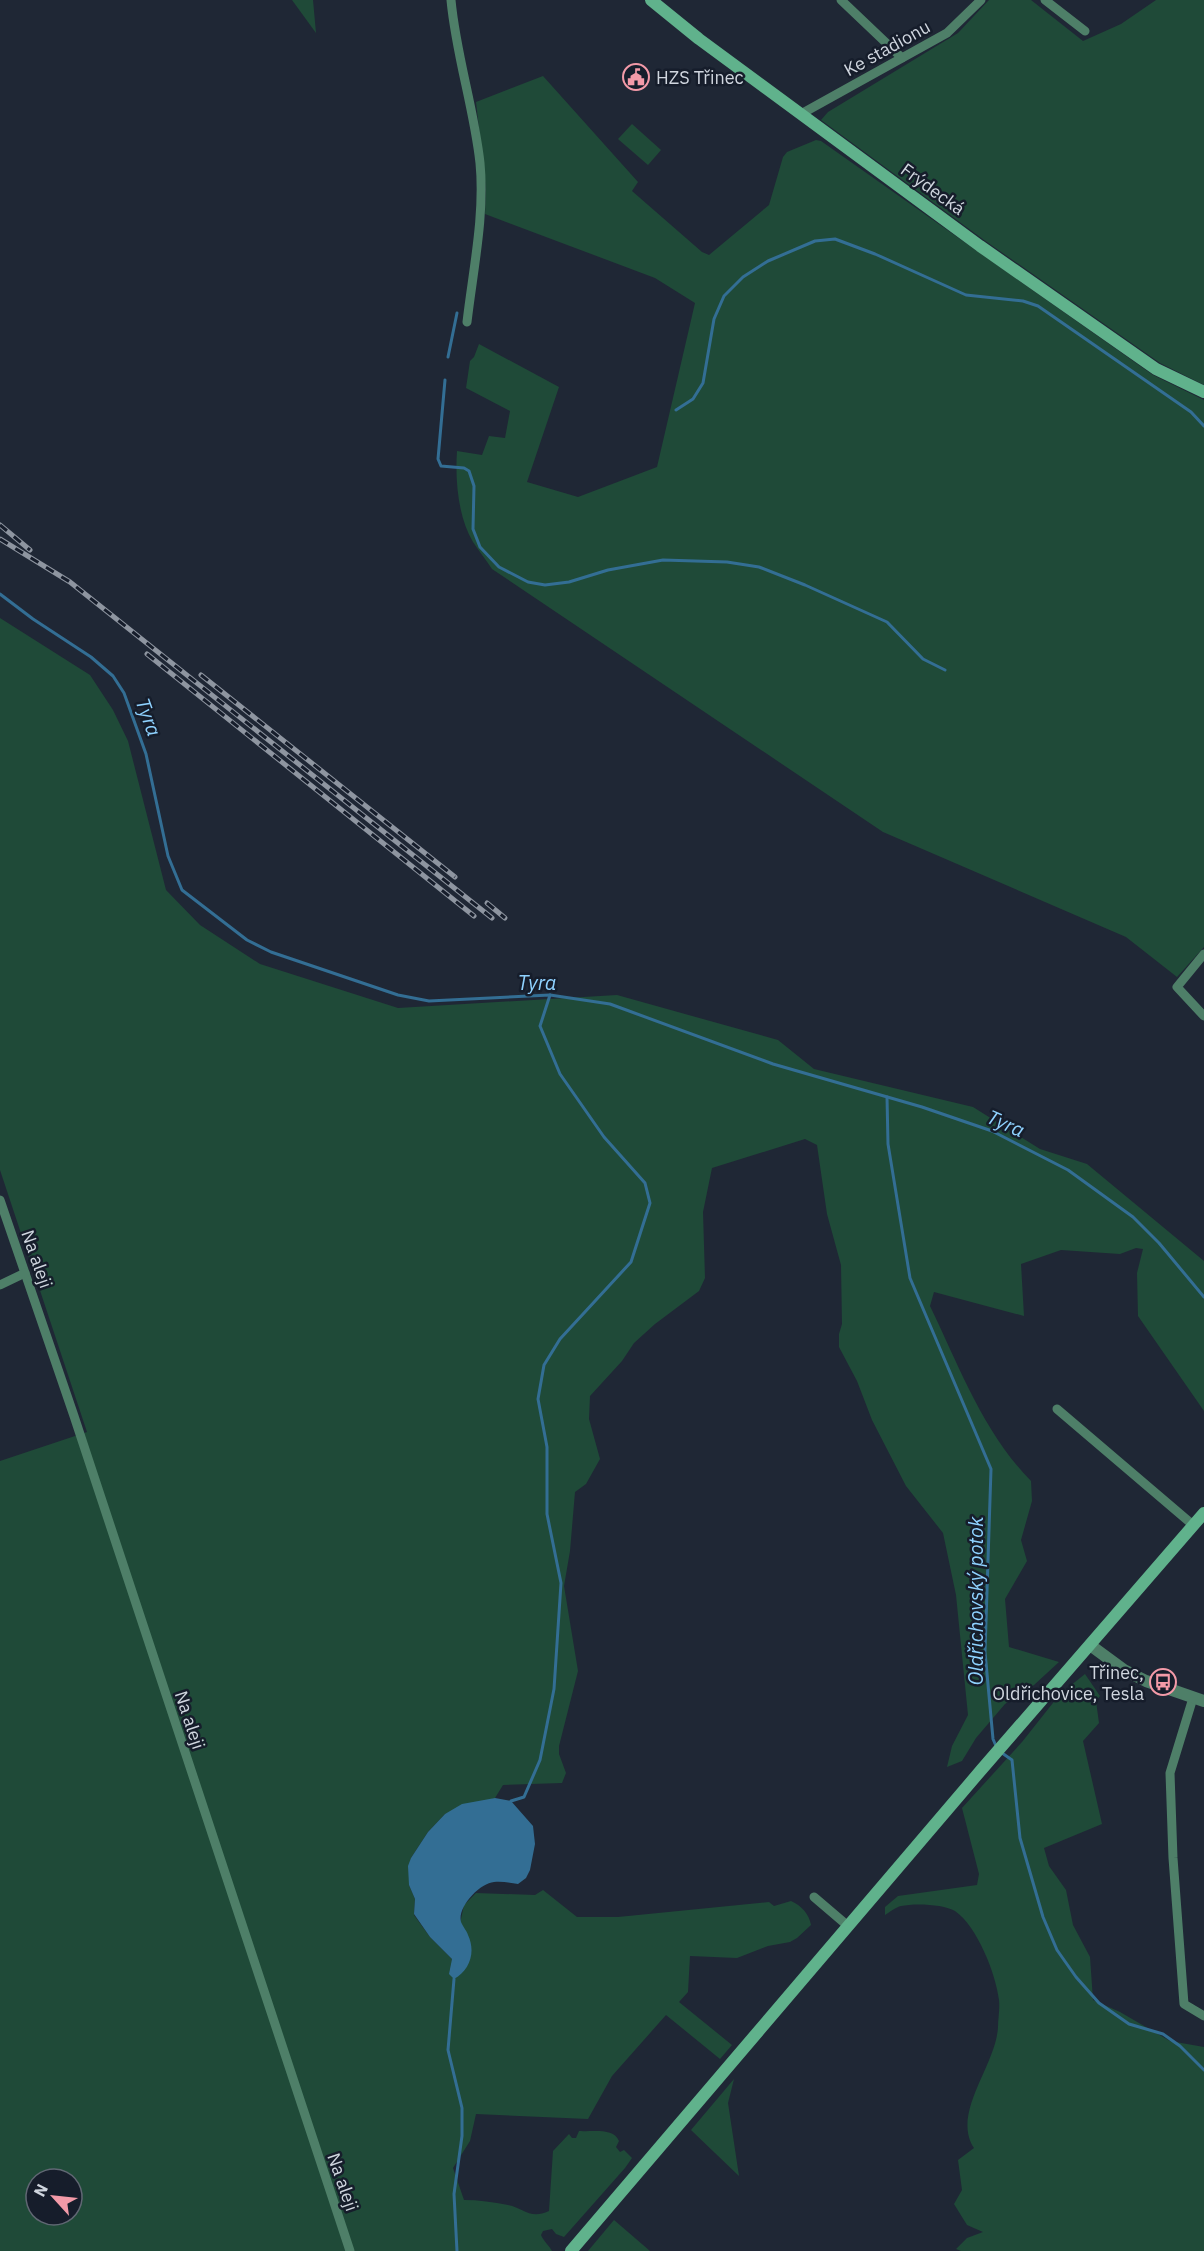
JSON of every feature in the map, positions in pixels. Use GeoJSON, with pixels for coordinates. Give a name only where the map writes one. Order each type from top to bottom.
{"type":"FeatureCollection","features":[{"type":"Feature","properties":{"kind":"main road","name":"Frýdecká"},"geometry":{"type":"LineString","coordinates":[[651,0],[699,39],[980,246],[1147,362],[1204,392]]}},
{"type":"Feature","properties":{"kind":"main road"},"geometry":{"type":"LineString","coordinates":[[571,2251],[982,1769],[1204,1513]]}},
{"type":"Feature","properties":{"kind":"street"},"geometry":{"type":"LineString","coordinates":[[451,0],[453,27],[480,163],[482,198],[467,322]]}},
{"type":"Feature","properties":{"kind":"street"},"geometry":{"type":"LineString","coordinates":[[841,0],[902,58]]}},
{"type":"Feature","properties":{"kind":"street","name":"Ke stadionu"},"geometry":{"type":"LineString","coordinates":[[801,114],[947,33],[981,0]]}},
{"type":"Feature","properties":{"kind":"street"},"geometry":{"type":"LineString","coordinates":[[1045,0],[1085,31]]}},
{"type":"Feature","properties":{"kind":"street"},"geometry":{"type":"LineString","coordinates":[[1204,954],[1177,987],[1204,1016]]}},
{"type":"Feature","properties":{"kind":"street","name":"Na aleji"},"geometry":{"type":"LineString","coordinates":[[0,1200],[350,2251]]}},
{"type":"Feature","properties":{"kind":"street"},"geometry":{"type":"LineString","coordinates":[[0,1285],[25,1273]]}},
{"type":"Feature","properties":{"kind":"street"},"geometry":{"type":"LineString","coordinates":[[1057,1409],[1193,1526]]}},
{"type":"Feature","properties":{"kind":"street"},"geometry":{"type":"LineString","coordinates":[[1090,1645],[1124,1670],[1146,1681],[1198,1700],[1170,1773],[1173,1858],[1184,2004],[1204,2016]]}},
{"type":"Feature","properties":{"kind":"street"},"geometry":{"type":"LineString","coordinates":[[814,1897],[848,1926]]}},
{"type":"Feature","properties":{"kind":"green space"},"geometry":{"type":"Polygon","coordinates":[[[292,0],[313,0],[316,33],[292,0]]]}},
{"type":"Feature","properties":{"kind":"green space"},"geometry":{"type":"Polygon","coordinates":[[[989,0],[1031,0],[1083,41],[1121,24],[1156,0],[1204,0],[1204,385],[1160,363],[984,240],[821,120],[828,112],[958,33],[989,0]]]}},
{"type":"Feature","properties":{"kind":"green space"},"geometry":{"type":"Polygon","coordinates":[[[543,76],[638,182],[632,191],[702,252],[709,255],[769,205],[783,157],[787,152],[816,140],[821,141],[1153,375],[1204,400],[1204,947],[1177,977],[1126,937],[883,832],[492,569],[473,542],[461,510],[457,486],[457,451],[482,455],[489,436],[505,438],[510,411],[466,388],[470,361],[479,344],[559,387],[527,482],[578,497],[657,467],[695,303],[655,278],[485,214],[486,189],[476,102],[543,76]]]}},
{"type":"Feature","properties":{"kind":"green space"},"geometry":{"type":"Polygon","coordinates":[[[632,124],[661,150],[648,165],[618,139],[632,124]]]}},
{"type":"Feature","properties":{"kind":"green space"},"geometry":{"type":"Polygon","coordinates":[[[0,618],[90,675],[113,710],[128,741],[166,890],[200,925],[260,964],[398,1008],[617,995],[778,1040],[814,1069],[973,1107],[1040,1149],[1087,1164],[1204,1261],[1204,1411],[1138,1316],[1137,1273],[1143,1249],[1136,1248],[1120,1254],[1061,1250],[1021,1264],[1024,1316],[934,1292],[930,1306],[973,1398],[999,1441],[1031,1481],[1032,1501],[1021,1540],[1027,1561],[1005,1599],[1009,1647],[1059,1662],[1034,1685],[1005,1704],[976,1738],[962,1761],[947,1767],[952,1746],[968,1715],[956,1595],[943,1533],[906,1486],[872,1420],[857,1381],[839,1347],[842,1324],[841,1265],[827,1214],[817,1145],[805,1139],[712,1168],[703,1212],[705,1278],[699,1291],[634,1343],[622,1361],[590,1396],[589,1419],[600,1459],[586,1484],[575,1492],[570,1551],[564,1586],[578,1671],[559,1746],[559,1754],[566,1773],[562,1783],[503,1785],[495,1798],[445,1814],[428,1832],[411,1858],[409,1885],[415,1899],[414,1915],[430,1937],[452,1959],[449,1974],[464,1905],[476,1893],[535,1895],[543,1890],[577,1917],[618,1917],[769,1902],[774,1906],[791,1901],[809,1917],[811,1925],[790,1942],[768,1946],[737,1958],[690,1956],[688,1992],[679,2002],[732,2045],[720,2059],[666,2015],[612,2076],[588,2119],[476,2114],[470,2141],[453,2168],[464,2200],[514,2206],[532,2214],[549,2211],[553,2151],[569,2134],[572,2138],[576,2138],[579,2131],[602,2131],[612,2134],[619,2141],[616,2147],[620,2152],[624,2150],[632,2158],[564,2237],[556,2234],[552,2229],[543,2231],[541,2235],[552,2251],[0,2251],[0,1461],[87,1432],[0,1170],[0,618]]]}},
{"type":"Feature","properties":{"kind":"green space"},"geometry":{"type":"Polygon","coordinates":[[[1085,1674],[1100,1696],[1096,1701],[1099,1723],[1083,1741],[1102,1824],[1044,1848],[1049,1866],[1066,1890],[1073,1925],[1090,1957],[1093,2000],[1120,2012],[1170,2041],[1204,2047],[1204,2251],[961,2251],[956,2249],[967,2238],[983,2232],[967,2225],[954,2204],[962,2190],[958,2160],[974,2148],[968,2134],[968,2120],[971,2105],[995,2042],[999,2007],[997,1989],[990,1964],[978,1939],[955,1911],[937,1906],[913,1905],[899,1907],[885,1915],[885,1907],[898,1896],[977,1885],[979,1874],[962,1808],[1022,1742],[1060,1694],[1085,1674]]]}},
{"type":"Feature","properties":{"kind":"green space"},"geometry":{"type":"Polygon","coordinates":[[[734,2079],[728,2103],[739,2176],[691,2130],[734,2079]]]}},
{"type":"Feature","properties":{"kind":"green space"},"geometry":{"type":"Polygon","coordinates":[[[614,2220],[650,2251],[588,2251],[614,2220]]]}},
{"type":"Feature","properties":{"kind":"water"},"geometry":{"type":"Polygon","coordinates":[[[495,1798],[511,1801],[533,1826],[535,1844],[530,1870],[526,1878],[518,1884],[488,1883],[476,1891],[466,1903],[461,1922],[470,1941],[471,1954],[468,1966],[454,1979],[449,1974],[452,1959],[430,1937],[414,1914],[415,1899],[409,1885],[408,1866],[428,1832],[445,1814],[462,1804],[495,1798]]]}},
{"type":"Feature","properties":{"kind":"waterway"},"geometry":{"type":"LineString","coordinates":[[676,410],[693,399],[703,383],[714,319],[724,296],[743,277],[768,261],[815,241],[835,239],[875,254],[966,295],[1023,301],[1038,306],[1191,412],[1204,426]]}},
{"type":"Feature","properties":{"kind":"waterway"},"geometry":{"type":"LineString","coordinates":[[448,357],[457,313]]}},
{"type":"Feature","properties":{"kind":"waterway"},"geometry":{"type":"LineString","coordinates":[[445,380],[438,459],[441,466],[464,468],[469,471],[474,486],[473,529],[480,547],[499,567],[528,582],[545,585],[569,582],[608,570],[663,560],[727,562],[759,567],[887,622],[923,659],[945,670]]}},
{"type":"Feature","properties":{"kind":"waterway","name":"Tyra"},"geometry":{"type":"LineString","coordinates":[[0,594],[91,657],[113,676],[124,693],[146,754],[168,856],[182,890],[247,940],[271,952],[398,995],[429,1001],[550,995],[610,1004],[773,1064],[922,1107],[992,1131],[1068,1170],[1133,1217],[1159,1243],[1204,1297]]}},
{"type":"Feature","properties":{"kind":"waterway"},"geometry":{"type":"LineString","coordinates":[[511,1801],[524,1797],[540,1760],[554,1689],[561,1583],[547,1514],[547,1447],[538,1399],[544,1365],[560,1339],[631,1262],[650,1203],[645,1183],[604,1137],[560,1074],[540,1026],[550,995]]}},
{"type":"Feature","properties":{"kind":"waterway","name":"Oldřichovský potok"},"geometry":{"type":"LineString","coordinates":[[887,1097],[888,1144],[910,1278],[991,1469],[985,1652],[993,1739],[996,1746]]}},
{"type":"Feature","properties":{"kind":"waterway","name":"Oldřichovský potok"},"geometry":{"type":"LineString","coordinates":[[1002,1753],[1012,1760],[1020,1838],[1043,1917],[1057,1950],[1076,1977],[1099,2003],[1129,2024],[1163,2034],[1180,2046],[1204,2070]]}},
{"type":"Feature","properties":{"kind":"waterway"},"geometry":{"type":"LineString","coordinates":[[454,1979],[448,2050],[462,2108],[462,2136],[454,2194],[457,2251]]}},
{"type":"Feature","properties":{"kind":"railway"},"geometry":{"type":"LineString","coordinates":[[0,525],[30,550]]}},
{"type":"Feature","properties":{"kind":"railway"},"geometry":{"type":"LineString","coordinates":[[0,539],[70,582],[492,918]]}},
{"type":"Feature","properties":{"kind":"railway"},"geometry":{"type":"LineString","coordinates":[[147,654],[474,916]]}},
{"type":"Feature","properties":{"kind":"railway"},"geometry":{"type":"LineString","coordinates":[[201,675],[455,877]]}},
{"type":"Feature","properties":{"kind":"railway"},"geometry":{"type":"LineString","coordinates":[[487,903],[505,918]]}},
{"type":"Feature","properties":{"kind":"place","name":"HZS Třinec"},"geometry":{"type":"Point","coordinates":[636,77]}},
{"type":"Feature","properties":{"kind":"place","name":"Třinec, Oldřichovice, Tesla"},"geometry":{"type":"Point","coordinates":[1163,1682]}}]}
